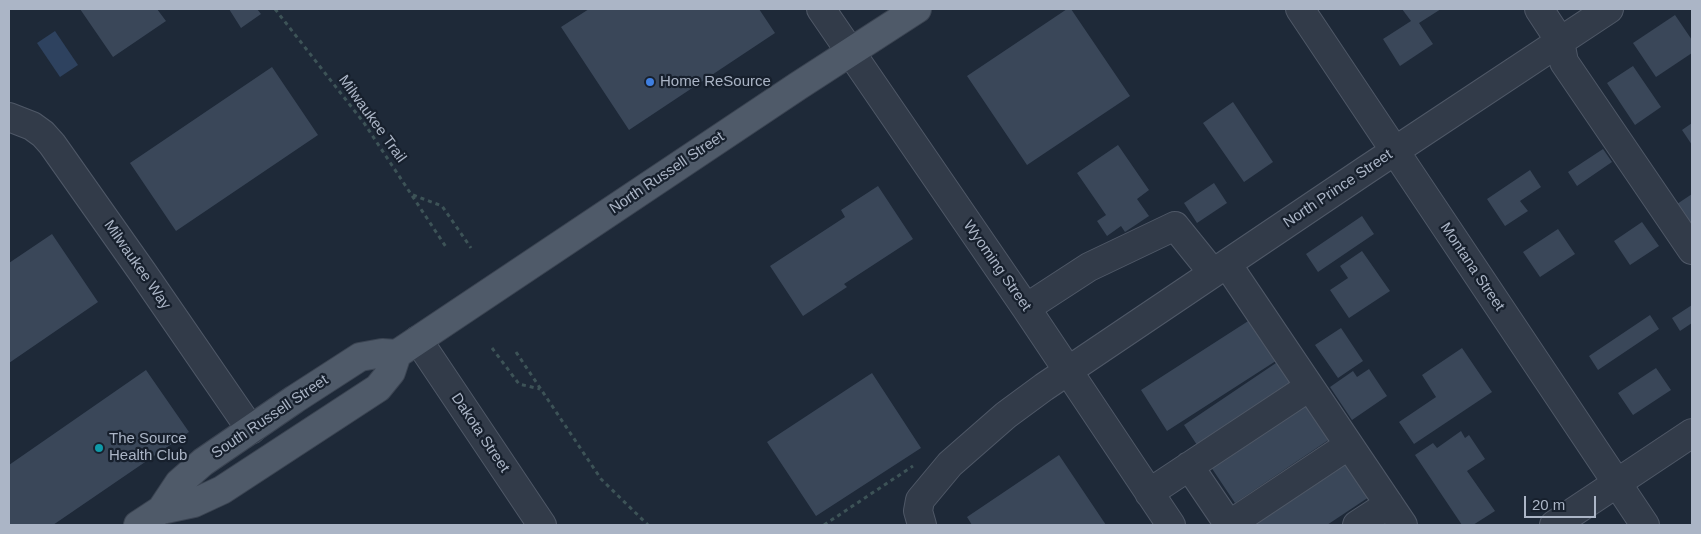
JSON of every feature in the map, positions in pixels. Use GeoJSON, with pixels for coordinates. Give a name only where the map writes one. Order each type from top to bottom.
{"type":"FeatureCollection","features":[{"type":"Feature","properties":{"kind":"main road","name":"North Russell Street"},"geometry":{"type":"LineString","coordinates":[[408,347],[917,9]]}},
{"type":"Feature","properties":{"kind":"main road","name":"South Russell Street"},"geometry":{"type":"LineString","coordinates":[[161,510],[179,483],[203,462],[360,357],[408,347]]}},
{"type":"Feature","properties":{"kind":"main road","name":"South Russell Street"},"geometry":{"type":"LineString","coordinates":[[138,525],[161,510],[194,503],[222,490],[378,388],[408,347]]}},
{"type":"Feature","properties":{"kind":"street","name":"Wyoming Street"},"geometry":{"type":"LineString","coordinates":[[821,9],[1026,308],[1171,525]]}},
{"type":"Feature","properties":{"kind":"street","name":"Montana Street"},"geometry":{"type":"LineString","coordinates":[[1300,9],[1644,525]]}},
{"type":"Feature","properties":{"kind":"street"},"geometry":{"type":"LineString","coordinates":[[1539,9],[1560,41],[1564,62],[1692,250]]}},
{"type":"Feature","properties":{"kind":"street","name":"North Prince Street"},"geometry":{"type":"LineString","coordinates":[[922,525],[918,511],[920,500],[950,464],[1006,415],[1068,371],[1394,151],[1609,9]]}},
{"type":"Feature","properties":{"kind":"street","name":"Milwaukee Way"},"geometry":{"type":"LineString","coordinates":[[9,117],[32,126],[52,144],[143,272],[251,430]]}},
{"type":"Feature","properties":{"kind":"street"},"geometry":{"type":"LineString","coordinates":[[1026,308],[1089,266],[1175,226],[1220,269],[1309,386],[1396,515],[1357,525]]}},
{"type":"Feature","properties":{"kind":"street","name":"Dakota Street"},"geometry":{"type":"LineString","coordinates":[[408,347],[542,525]]}},
{"type":"Feature","properties":{"kind":"street"},"geometry":{"type":"LineString","coordinates":[[1149,493],[1309,386]]}},
{"type":"Feature","properties":{"kind":"street"},"geometry":{"type":"LineString","coordinates":[[1554,525],[1692,434]]}},
{"type":"Feature","properties":{"kind":"street"},"geometry":{"type":"LineString","coordinates":[[1189,466],[1229,525],[1349,445]]}},
{"type":"Feature","properties":{"kind":"path","name":"Milwaukee Trail"},"geometry":{"type":"LineString","coordinates":[[275,9],[364,124],[446,247]]}},
{"type":"Feature","properties":{"kind":"path"},"geometry":{"type":"LineString","coordinates":[[412,194],[442,206],[471,248]]}},
{"type":"Feature","properties":{"kind":"path"},"geometry":{"type":"LineString","coordinates":[[492,348],[518,384],[540,389]]}},
{"type":"Feature","properties":{"kind":"path"},"geometry":{"type":"LineString","coordinates":[[516,352],[601,479],[648,525]]}},
{"type":"Feature","properties":{"kind":"path"},"geometry":{"type":"LineString","coordinates":[[824,525],[916,464]]}},
{"type":"Feature","properties":{"kind":"water"},"geometry":{"type":"Polygon","coordinates":[[[55,31],[78,65],[60,77],[37,43],[55,31]]]}},
{"type":"Feature","properties":{"kind":"building"},"geometry":{"type":"Polygon","coordinates":[[[80,9],[157,9],[166,21],[113,57],[80,9]]]}},
{"type":"Feature","properties":{"kind":"building"},"geometry":{"type":"Polygon","coordinates":[[[229,9],[257,9],[261,14],[241,28],[229,9]]]}},
{"type":"Feature","properties":{"kind":"building","name":"Home ReSource"},"geometry":{"type":"Polygon","coordinates":[[[589,9],[759,9],[775,33],[629,130],[561,27],[589,9]]]}},
{"type":"Feature","properties":{"kind":"building"},"geometry":{"type":"Polygon","coordinates":[[[1067,9],[1071,9],[1130,96],[1027,165],[967,76],[1067,9]]]}},
{"type":"Feature","properties":{"kind":"building"},"geometry":{"type":"Polygon","coordinates":[[[1402,9],[1441,9],[1419,23],[1433,44],[1400,66],[1383,39],[1411,21],[1402,9]]]}},
{"type":"Feature","properties":{"kind":"building"},"geometry":{"type":"Polygon","coordinates":[[[1675,15],[1692,40],[1692,53],[1656,77],[1633,43],[1675,15]]]}},
{"type":"Feature","properties":{"kind":"building"},"geometry":{"type":"Polygon","coordinates":[[[1633,66],[1661,107],[1635,125],[1607,83],[1633,66]]]}},
{"type":"Feature","properties":{"kind":"building"},"geometry":{"type":"Polygon","coordinates":[[[272,67],[318,135],[176,231],[130,163],[272,67]]]}},
{"type":"Feature","properties":{"kind":"building"},"geometry":{"type":"Polygon","coordinates":[[[1233,102],[1273,162],[1244,182],[1203,123],[1233,102]]]}},
{"type":"Feature","properties":{"kind":"building"},"geometry":{"type":"Polygon","coordinates":[[[1692,123],[1692,145],[1682,130],[1692,123]]]}},
{"type":"Feature","properties":{"kind":"building"},"geometry":{"type":"Polygon","coordinates":[[[1118,145],[1149,190],[1137,199],[1149,216],[1125,232],[1121,226],[1107,236],[1097,221],[1106,215],[1077,173],[1118,145]]]}},
{"type":"Feature","properties":{"kind":"building"},"geometry":{"type":"Polygon","coordinates":[[[1603,149],[1612,162],[1577,186],[1568,172],[1603,149]]]}},
{"type":"Feature","properties":{"kind":"building"},"geometry":{"type":"Polygon","coordinates":[[[1530,170],[1541,187],[1520,201],[1528,211],[1505,226],[1487,199],[1530,170]]]}},
{"type":"Feature","properties":{"kind":"building"},"geometry":{"type":"Polygon","coordinates":[[[1214,183],[1227,203],[1197,223],[1184,203],[1214,183]]]}},
{"type":"Feature","properties":{"kind":"building"},"geometry":{"type":"Polygon","coordinates":[[[878,186],[913,239],[844,284],[847,287],[803,316],[770,266],[845,217],[841,210],[878,186]]]}},
{"type":"Feature","properties":{"kind":"building"},"geometry":{"type":"Polygon","coordinates":[[[1692,194],[1692,226],[1677,204],[1692,194]]]}},
{"type":"Feature","properties":{"kind":"building"},"geometry":{"type":"Polygon","coordinates":[[[1362,216],[1374,234],[1318,272],[1306,254],[1362,216]]]}},
{"type":"Feature","properties":{"kind":"building"},"geometry":{"type":"Polygon","coordinates":[[[1642,222],[1659,246],[1630,265],[1614,241],[1642,222]]]}},
{"type":"Feature","properties":{"kind":"building"},"geometry":{"type":"Polygon","coordinates":[[[1558,229],[1575,254],[1540,277],[1523,252],[1558,229]]]}},
{"type":"Feature","properties":{"kind":"building"},"geometry":{"type":"Polygon","coordinates":[[[52,234],[98,302],[9,363],[9,263],[52,234]]]}},
{"type":"Feature","properties":{"kind":"building"},"geometry":{"type":"Polygon","coordinates":[[[1362,251],[1390,291],[1349,318],[1330,290],[1348,278],[1340,266],[1362,251]]]}},
{"type":"Feature","properties":{"kind":"building"},"geometry":{"type":"Polygon","coordinates":[[[1692,305],[1692,323],[1680,331],[1672,318],[1692,305]]]}},
{"type":"Feature","properties":{"kind":"building"},"geometry":{"type":"Polygon","coordinates":[[[1650,315],[1659,329],[1598,370],[1589,356],[1650,315]]]}},
{"type":"Feature","properties":{"kind":"building"},"geometry":{"type":"Polygon","coordinates":[[[1256,316],[1282,357],[1167,431],[1141,390],[1256,316]]]}},
{"type":"Feature","properties":{"kind":"building"},"geometry":{"type":"Polygon","coordinates":[[[1341,328],[1363,361],[1338,378],[1315,345],[1341,328]]]}},
{"type":"Feature","properties":{"kind":"building"},"geometry":{"type":"Polygon","coordinates":[[[1462,348],[1492,392],[1414,444],[1399,422],[1436,397],[1422,375],[1462,348]]]}},
{"type":"Feature","properties":{"kind":"building"},"geometry":{"type":"Polygon","coordinates":[[[1279,361],[1292,381],[1197,445],[1184,425],[1279,361]]]}},
{"type":"Feature","properties":{"kind":"building"},"geometry":{"type":"Polygon","coordinates":[[[1656,368],[1671,390],[1633,415],[1618,393],[1656,368]]]}},
{"type":"Feature","properties":{"kind":"building"},"geometry":{"type":"Polygon","coordinates":[[[1369,369],[1387,396],[1352,420],[1330,387],[1353,371],[1357,377],[1369,369]]]}},
{"type":"Feature","properties":{"kind":"building","name":"The Source Health Club"},"geometry":{"type":"Polygon","coordinates":[[[146,370],[189,432],[53,525],[9,525],[9,465],[146,370]]]}},
{"type":"Feature","properties":{"kind":"building"},"geometry":{"type":"Polygon","coordinates":[[[872,373],[921,448],[816,516],[767,442],[872,373]]]}},
{"type":"Feature","properties":{"kind":"building"},"geometry":{"type":"Polygon","coordinates":[[[1304,400],[1330,439],[1235,503],[1209,464],[1304,400]]]}},
{"type":"Feature","properties":{"kind":"building"},"geometry":{"type":"Polygon","coordinates":[[[1461,431],[1465,438],[1469,435],[1485,459],[1467,471],[1495,511],[1473,525],[1462,525],[1415,455],[1433,443],[1437,448],[1461,431]]]}},
{"type":"Feature","properties":{"kind":"building"},"geometry":{"type":"Polygon","coordinates":[[[1059,455],[1106,525],[972,525],[967,517],[1059,455]]]}},
{"type":"Feature","properties":{"kind":"building"},"geometry":{"type":"Polygon","coordinates":[[[1346,457],[1372,495],[1327,525],[1257,525],[1253,519],[1346,457]]]}},
{"type":"Feature","properties":{"kind":"place","name":"Home ReSource"},"geometry":{"type":"Point","coordinates":[650,82]}},
{"type":"Feature","properties":{"kind":"place","name":"The Source Health Club"},"geometry":{"type":"Point","coordinates":[99,448]}}]}
